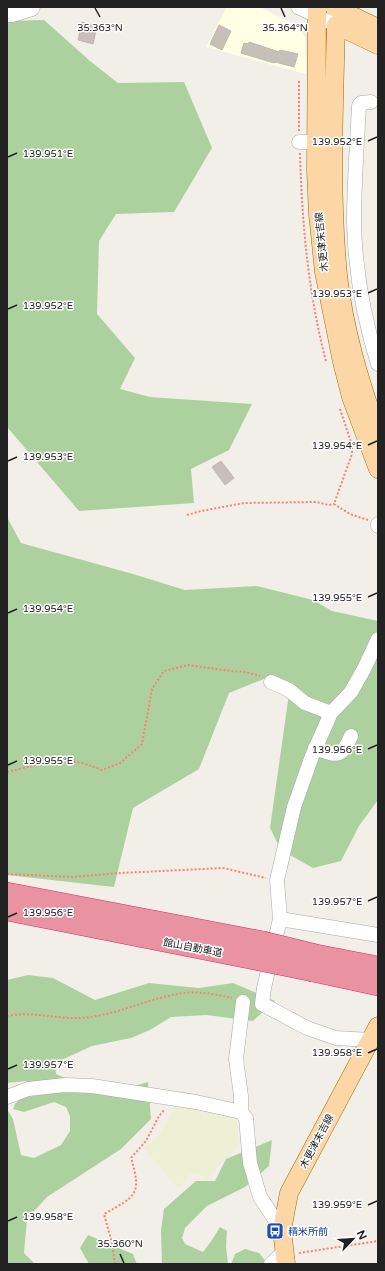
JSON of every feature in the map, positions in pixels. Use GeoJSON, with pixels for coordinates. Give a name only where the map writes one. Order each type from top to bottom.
{"type":"FeatureCollection","features":[{"type":"Feature","properties":{"kind":"highway","name":"館山自動車道"},"geometry":{"type":"LineString","coordinates":[[7,893],[377,976]]}},
{"type":"Feature","properties":{"kind":"highway","name":"館山自動車道"},"geometry":{"type":"LineString","coordinates":[[7,910],[261,951]]}},
{"type":"Feature","properties":{"kind":"main road","name":"木更津末吉線"},"geometry":{"type":"LineString","coordinates":[[317,11],[308,142],[324,272],[332,318],[351,397],[378,469]]}},
{"type":"Feature","properties":{"kind":"main road","name":"木更津末吉線"},"geometry":{"type":"LineString","coordinates":[[335,12],[334,213],[338,276],[356,368],[378,433]]}},
{"type":"Feature","properties":{"kind":"main road"},"geometry":{"type":"LineString","coordinates":[[335,12],[378,28]]}},
{"type":"Feature","properties":{"kind":"main road"},"geometry":{"type":"LineString","coordinates":[[335,12],[378,45]]}},
{"type":"Feature","properties":{"kind":"main road","name":"木更津末吉線"},"geometry":{"type":"LineString","coordinates":[[282,1259],[282,1230],[289,1192],[374,1033]]}},
{"type":"Feature","properties":{"kind":"street"},"geometry":{"type":"LineString","coordinates":[[7,15],[32,9],[33,7]]}},
{"type":"Feature","properties":{"kind":"street"},"geometry":{"type":"LineString","coordinates":[[298,7],[317,11],[335,12]]}},
{"type":"Feature","properties":{"kind":"street"},"geometry":{"type":"LineString","coordinates":[[356,368],[378,360],[368,329],[357,264],[354,223],[359,106],[360,103],[371,102]]}},
{"type":"Feature","properties":{"kind":"street"},"geometry":{"type":"LineString","coordinates":[[374,1033],[336,1038],[307,1028],[262,1004],[264,988],[280,919],[277,880],[294,807],[315,748],[331,713],[351,692],[378,639]]}},
{"type":"Feature","properties":{"kind":"street"},"geometry":{"type":"LineString","coordinates":[[271,682],[289,690],[306,703],[331,713]]}},
{"type":"Feature","properties":{"kind":"street"},"geometry":{"type":"LineString","coordinates":[[315,748],[334,754],[341,753],[345,750],[351,736]]}},
{"type":"Feature","properties":{"kind":"street"},"geometry":{"type":"LineString","coordinates":[[280,919],[378,935]]}},
{"type":"Feature","properties":{"kind":"street"},"geometry":{"type":"LineString","coordinates":[[243,1002],[236,1059],[242,1112],[246,1118],[250,1163],[260,1197],[282,1230]]}},
{"type":"Feature","properties":{"kind":"street"},"geometry":{"type":"LineString","coordinates":[[7,1097],[28,1089],[65,1085],[92,1086],[196,1102],[242,1112]]}},
{"type":"Feature","properties":{"kind":"path"},"geometry":{"type":"LineString","coordinates":[[187,516],[201,510],[244,502],[316,502],[329,505],[334,504]]}},
{"type":"Feature","properties":{"kind":"path"},"geometry":{"type":"LineString","coordinates":[[7,772],[54,760],[85,763],[102,770],[120,763],[142,744],[152,689],[164,671],[188,665],[231,672],[246,672],[271,682]]}},
{"type":"Feature","properties":{"kind":"path"},"geometry":{"type":"LineString","coordinates":[[7,874],[73,877],[223,868],[277,880]]}},
{"type":"Feature","properties":{"kind":"path"},"geometry":{"type":"LineString","coordinates":[[7,1016],[28,1014],[80,1018],[114,1013],[178,994],[191,993],[218,995],[243,1002]]}},
{"type":"Feature","properties":{"kind":"path"},"geometry":{"type":"LineString","coordinates":[[115,1264],[112,1243],[104,1214],[125,1202],[135,1193],[137,1178],[131,1158],[146,1141],[159,1116],[176,1100]]}},
{"type":"Feature","properties":{"kind":"path"},"geometry":{"type":"LineString","coordinates":[[282,1259],[378,1240]]}},
{"type":"Feature","properties":{"kind":"shaded area"},"geometry":{"type":"Polygon","coordinates":[[[227,7],[260,7],[299,27],[305,37],[306,74],[206,47],[227,7]]]}},
{"type":"Feature","properties":{"kind":"shaded area"},"geometry":{"type":"Polygon","coordinates":[[[175,1106],[231,1111],[237,1120],[239,1147],[221,1163],[207,1181],[199,1174],[190,1174],[180,1187],[171,1181],[144,1148],[160,1135],[175,1106]]]}},
{"type":"Feature","properties":{"kind":"green space"},"geometry":{"type":"Polygon","coordinates":[[[44,20],[90,61],[118,83],[184,82],[212,148],[174,212],[116,214],[99,241],[97,314],[135,358],[120,389],[150,397],[252,404],[229,450],[191,469],[194,503],[79,511],[7,427],[7,21],[44,20]]]}},
{"type":"Feature","properties":{"kind":"green space"},"geometry":{"type":"Polygon","coordinates":[[[7,517],[21,543],[185,590],[257,586],[313,600],[332,611],[378,621],[378,800],[359,826],[341,861],[313,868],[281,850],[270,828],[289,694],[271,676],[229,693],[199,769],[133,808],[114,887],[7,875],[7,517]]]}},
{"type":"Feature","properties":{"kind":"green space"},"geometry":{"type":"Polygon","coordinates":[[[28,975],[53,978],[95,1000],[149,983],[199,988],[233,983],[275,1001],[253,1021],[206,1015],[171,1017],[150,1030],[131,1038],[92,1046],[55,1063],[56,1074],[102,1095],[148,1082],[151,1119],[121,1149],[47,1197],[27,1219],[24,1253],[35,1264],[7,1264],[7,1109],[13,1119],[21,1155],[34,1158],[61,1145],[70,1131],[70,1116],[66,1107],[54,1102],[24,1112],[13,1109],[15,1104],[21,1098],[26,1081],[7,1083],[7,980],[28,975]]]}},
{"type":"Feature","properties":{"kind":"green space"},"geometry":{"type":"Polygon","coordinates":[[[272,1140],[269,1166],[245,1187],[207,1206],[185,1228],[182,1238],[185,1244],[203,1252],[220,1227],[227,1231],[226,1246],[228,1264],[162,1264],[161,1230],[164,1209],[196,1181],[215,1181],[226,1159],[272,1140]]]}},
{"type":"Feature","properties":{"kind":"green space"},"geometry":{"type":"Polygon","coordinates":[[[88,1235],[133,1254],[137,1264],[89,1264],[80,1248],[88,1235]]]}},
{"type":"Feature","properties":{"kind":"green space"},"geometry":{"type":"Polygon","coordinates":[[[245,1249],[259,1253],[268,1264],[231,1264],[235,1254],[245,1249]]]}},
{"type":"Feature","properties":{"kind":"building"},"geometry":{"type":"Polygon","coordinates":[[[82,22],[97,26],[93,44],[78,40],[82,22]]]}},
{"type":"Feature","properties":{"kind":"building"},"geometry":{"type":"Polygon","coordinates":[[[219,25],[231,31],[222,50],[210,44],[219,25]]]}},
{"type":"Feature","properties":{"kind":"building"},"geometry":{"type":"Polygon","coordinates":[[[249,42],[279,52],[280,50],[298,54],[294,67],[274,63],[241,53],[244,43],[248,44],[249,42]]]}},
{"type":"Feature","properties":{"kind":"building"},"geometry":{"type":"Polygon","coordinates":[[[221,461],[234,478],[225,485],[212,467],[221,461]]]}},
{"type":"Feature","properties":{"kind":"place","name":"精米所前"},"geometry":{"type":"Point","coordinates":[275,1231]}}]}
